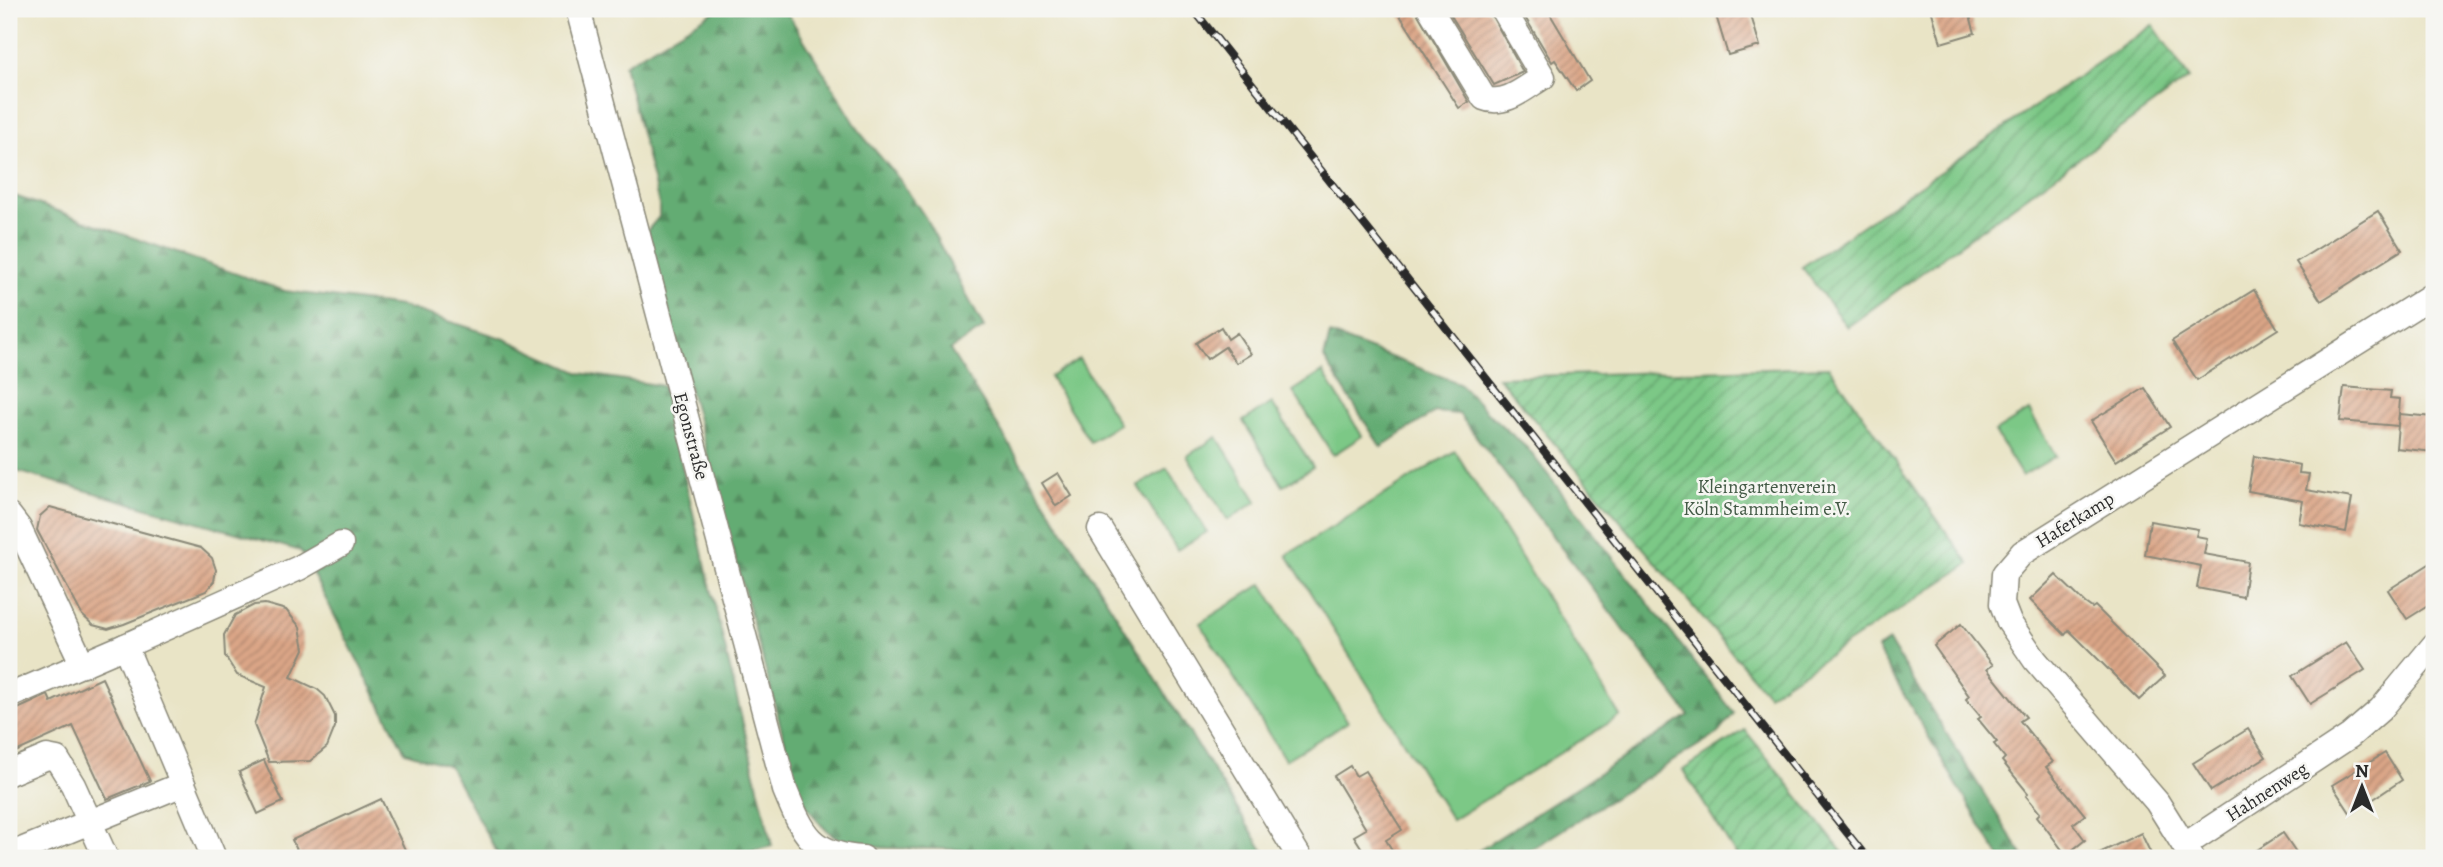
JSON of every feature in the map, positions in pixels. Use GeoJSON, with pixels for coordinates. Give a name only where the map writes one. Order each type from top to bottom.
{"type":"FeatureCollection","features":[{"type":"Feature","properties":{"kind":"street"},"geometry":{"type":"LineString","coordinates":[[1430,9],[1484,98],[1504,101],[1543,77],[1503,9]]}},
{"type":"Feature","properties":{"kind":"street","name":"Egonstraße"},"geometry":{"type":"LineString","coordinates":[[582,10],[785,790],[812,851]]}},
{"type":"Feature","properties":{"kind":"street","name":"Haferkamp"},"geometry":{"type":"LineString","coordinates":[[2189,852],[2157,802],[2021,642],[2002,604],[2004,574],[2022,552],[2434,294]]}},
{"type":"Feature","properties":{"kind":"street"},"geometry":{"type":"LineString","coordinates":[[9,515],[19,528],[83,665]]}},
{"type":"Feature","properties":{"kind":"street"},"geometry":{"type":"LineString","coordinates":[[1100,529],[1300,858]]}},
{"type":"Feature","properties":{"kind":"street"},"geometry":{"type":"LineString","coordinates":[[9,696],[299,568],[341,544]]}},
{"type":"Feature","properties":{"kind":"street","name":"Hahnenweg"},"geometry":{"type":"LineString","coordinates":[[2189,852],[2350,736],[2381,709],[2434,645]]}},
{"type":"Feature","properties":{"kind":"street"},"geometry":{"type":"LineString","coordinates":[[125,646],[214,858]]}},
{"type":"Feature","properties":{"kind":"street"},"geometry":{"type":"LineString","coordinates":[[9,773],[47,757],[57,759],[106,858]]}},
{"type":"Feature","properties":{"kind":"street"},"geometry":{"type":"LineString","coordinates":[[9,855],[183,784]]}},
{"type":"Feature","properties":{"kind":"street"},"geometry":{"type":"LineString","coordinates":[[812,851],[863,858]]}},
{"type":"Feature","properties":{"kind":"green space"},"geometry":{"type":"Polygon","coordinates":[[[718,9],[785,9],[862,135],[900,180],[925,217],[984,328],[950,350],[1268,858],[1003,858],[963,850],[862,845],[829,833],[799,794],[647,231],[659,217],[659,204],[624,65],[718,9]]]}},
{"type":"Feature","properties":{"kind":"green space"},"geometry":{"type":"Polygon","coordinates":[[[2153,25],[2189,78],[1847,327],[1802,267],[2153,25]]]}},
{"type":"Feature","properties":{"kind":"green space"},"geometry":{"type":"Polygon","coordinates":[[[9,194],[285,291],[401,306],[505,339],[580,373],[663,386],[772,846],[726,858],[500,858],[449,766],[405,752],[301,551],[9,469],[9,194]]]}},
{"type":"Feature","properties":{"kind":"green space"},"geometry":{"type":"Polygon","coordinates":[[[1330,334],[1459,383],[1527,448],[1734,713],[1718,733],[1517,858],[1456,858],[1465,853],[1469,857],[1689,715],[1459,414],[1435,412],[1381,447],[1324,358],[1330,334]]]}},
{"type":"Feature","properties":{"kind":"green space"},"geometry":{"type":"Polygon","coordinates":[[[1079,359],[1119,424],[1090,442],[1050,377],[1079,359]]]}},
{"type":"Feature","properties":{"kind":"green space","name":"Kleingartenverein Köln Stammheim e.V."},"geometry":{"type":"Polygon","coordinates":[[[1829,367],[1969,564],[1768,695],[1498,377],[1829,367]]]}},
{"type":"Feature","properties":{"kind":"green space"},"geometry":{"type":"Polygon","coordinates":[[[1323,372],[1362,436],[1333,455],[1293,391],[1323,372]]]}},
{"type":"Feature","properties":{"kind":"green space"},"geometry":{"type":"Polygon","coordinates":[[[1272,403],[1313,467],[1283,486],[1243,421],[1272,403]]]}},
{"type":"Feature","properties":{"kind":"green space"},"geometry":{"type":"Polygon","coordinates":[[[2029,411],[2056,456],[2022,476],[1995,432],[2029,411]]]}},
{"type":"Feature","properties":{"kind":"green space"},"geometry":{"type":"Polygon","coordinates":[[[1217,437],[1257,501],[1228,520],[1187,456],[1217,437]]]}},
{"type":"Feature","properties":{"kind":"green space"},"geometry":{"type":"Polygon","coordinates":[[[1455,451],[1620,716],[1452,820],[1287,555],[1455,451]]]}},
{"type":"Feature","properties":{"kind":"green space"},"geometry":{"type":"Polygon","coordinates":[[[1167,468],[1207,532],[1177,550],[1138,486],[1167,468]]]}},
{"type":"Feature","properties":{"kind":"green space"},"geometry":{"type":"Polygon","coordinates":[[[1262,584],[1348,722],[1285,760],[1200,623],[1262,584]]]}},
{"type":"Feature","properties":{"kind":"green space"},"geometry":{"type":"Polygon","coordinates":[[[1889,641],[2024,858],[2000,858],[1877,649],[1889,641]]]}},
{"type":"Feature","properties":{"kind":"green space"},"geometry":{"type":"Polygon","coordinates":[[[1745,730],[1847,858],[1738,858],[1683,770],[1745,730]]]}},
{"type":"Feature","properties":{"kind":"building"},"geometry":{"type":"Polygon","coordinates":[[[1396,9],[1415,9],[1469,102],[1459,108],[1396,9]]]}},
{"type":"Feature","properties":{"kind":"building"},"geometry":{"type":"Polygon","coordinates":[[[1447,9],[1488,9],[1523,72],[1494,85],[1447,9]]]}},
{"type":"Feature","properties":{"kind":"building"},"geometry":{"type":"Polygon","coordinates":[[[1520,9],[1547,9],[1590,81],[1576,91],[1555,60],[1552,62],[1520,9]]]}},
{"type":"Feature","properties":{"kind":"building"},"geometry":{"type":"Polygon","coordinates":[[[1714,9],[1749,9],[1760,46],[1728,55],[1714,9]]]}},
{"type":"Feature","properties":{"kind":"building"},"geometry":{"type":"Polygon","coordinates":[[[1931,9],[1968,9],[1975,33],[1941,43],[1931,9]]]}},
{"type":"Feature","properties":{"kind":"building"},"geometry":{"type":"Polygon","coordinates":[[[2378,211],[2402,250],[2321,301],[2296,262],[2378,211]]]}},
{"type":"Feature","properties":{"kind":"building"},"geometry":{"type":"Polygon","coordinates":[[[2254,290],[2278,329],[2197,380],[2172,341],[2254,290]]]}},
{"type":"Feature","properties":{"kind":"building"},"geometry":{"type":"Polygon","coordinates":[[[1221,327],[1228,339],[1237,333],[1251,354],[1236,363],[1225,347],[1207,359],[1196,343],[1221,327]]]}},
{"type":"Feature","properties":{"kind":"building"},"geometry":{"type":"Polygon","coordinates":[[[2344,387],[2391,391],[2390,398],[2400,399],[2398,426],[2340,421],[2344,387]]]}},
{"type":"Feature","properties":{"kind":"building"},"geometry":{"type":"Polygon","coordinates":[[[2145,388],[2170,427],[2116,461],[2091,421],[2145,388]]]}},
{"type":"Feature","properties":{"kind":"building"},"geometry":{"type":"Polygon","coordinates":[[[2399,414],[2434,417],[2434,452],[2396,448],[2399,414]]]}},
{"type":"Feature","properties":{"kind":"building"},"geometry":{"type":"Polygon","coordinates":[[[2254,456],[2300,465],[2299,473],[2309,474],[2306,490],[2352,498],[2346,532],[2299,523],[2303,501],[2248,491],[2254,456]]]}},
{"type":"Feature","properties":{"kind":"building"},"geometry":{"type":"Polygon","coordinates":[[[1058,473],[1072,496],[1056,506],[1042,483],[1058,473]]]}},
{"type":"Feature","properties":{"kind":"building"},"geometry":{"type":"Polygon","coordinates":[[[50,507],[201,548],[212,558],[216,570],[214,581],[206,591],[124,624],[108,629],[93,625],[82,615],[37,530],[40,516],[50,507]]]}},
{"type":"Feature","properties":{"kind":"building"},"geometry":{"type":"Polygon","coordinates":[[[2150,521],[2198,529],[2196,536],[2207,538],[2204,554],[2248,562],[2243,597],[2197,588],[2201,566],[2145,555],[2150,521]]]}},
{"type":"Feature","properties":{"kind":"building"},"geometry":{"type":"Polygon","coordinates":[[[2434,561],[2434,602],[2407,619],[2388,590],[2434,561]]]}},
{"type":"Feature","properties":{"kind":"building"},"geometry":{"type":"Polygon","coordinates":[[[2056,575],[2085,603],[2092,608],[2095,606],[2165,676],[2139,700],[2069,630],[2065,635],[2030,600],[2056,575]]]}},
{"type":"Feature","properties":{"kind":"building"},"geometry":{"type":"Polygon","coordinates":[[[265,604],[286,610],[300,627],[304,649],[291,677],[317,689],[325,696],[335,716],[335,727],[327,747],[310,761],[269,762],[254,725],[266,687],[237,675],[225,656],[224,635],[235,615],[254,605],[265,604]]]}},
{"type":"Feature","properties":{"kind":"building"},"geometry":{"type":"Polygon","coordinates":[[[1961,624],[1993,665],[1987,669],[2026,717],[2020,721],[2053,762],[2046,767],[2085,815],[2073,824],[2085,840],[2066,855],[2037,816],[2040,813],[2026,796],[2028,793],[2002,761],[2005,758],[1994,744],[1997,742],[1978,719],[1981,717],[1966,699],[1969,696],[1934,646],[1961,624]]]}},
{"type":"Feature","properties":{"kind":"building"},"geometry":{"type":"Polygon","coordinates":[[[2346,642],[2365,670],[2310,704],[2292,676],[2346,642]]]}},
{"type":"Feature","properties":{"kind":"building"},"geometry":{"type":"Polygon","coordinates":[[[102,678],[150,781],[107,799],[73,726],[9,755],[9,713],[48,695],[51,702],[102,678]]]}},
{"type":"Feature","properties":{"kind":"building"},"geometry":{"type":"Polygon","coordinates":[[[2248,729],[2266,757],[2211,791],[2193,763],[2248,729]]]}},
{"type":"Feature","properties":{"kind":"building"},"geometry":{"type":"Polygon","coordinates":[[[2385,753],[2402,780],[2351,814],[2332,785],[2385,753]]]}},
{"type":"Feature","properties":{"kind":"building"},"geometry":{"type":"Polygon","coordinates":[[[264,760],[283,802],[258,814],[239,772],[264,760]]]}},
{"type":"Feature","properties":{"kind":"building"},"geometry":{"type":"Polygon","coordinates":[[[1350,766],[1356,776],[1365,771],[1402,830],[1386,840],[1397,858],[1368,858],[1354,836],[1366,829],[1334,776],[1350,766]]]}},
{"type":"Feature","properties":{"kind":"building"},"geometry":{"type":"Polygon","coordinates":[[[381,799],[409,858],[301,858],[292,840],[381,799]]]}},
{"type":"Feature","properties":{"kind":"building"},"geometry":{"type":"Polygon","coordinates":[[[2141,833],[2153,858],[2089,858],[2141,833]]]}},
{"type":"Feature","properties":{"kind":"building"},"geometry":{"type":"Polygon","coordinates":[[[2283,833],[2300,858],[2245,858],[2283,833]]]}},
{"type":"Feature","properties":{"kind":"railway"},"geometry":{"type":"LineString","coordinates":[[1193,9],[1867,858]]}}]}
